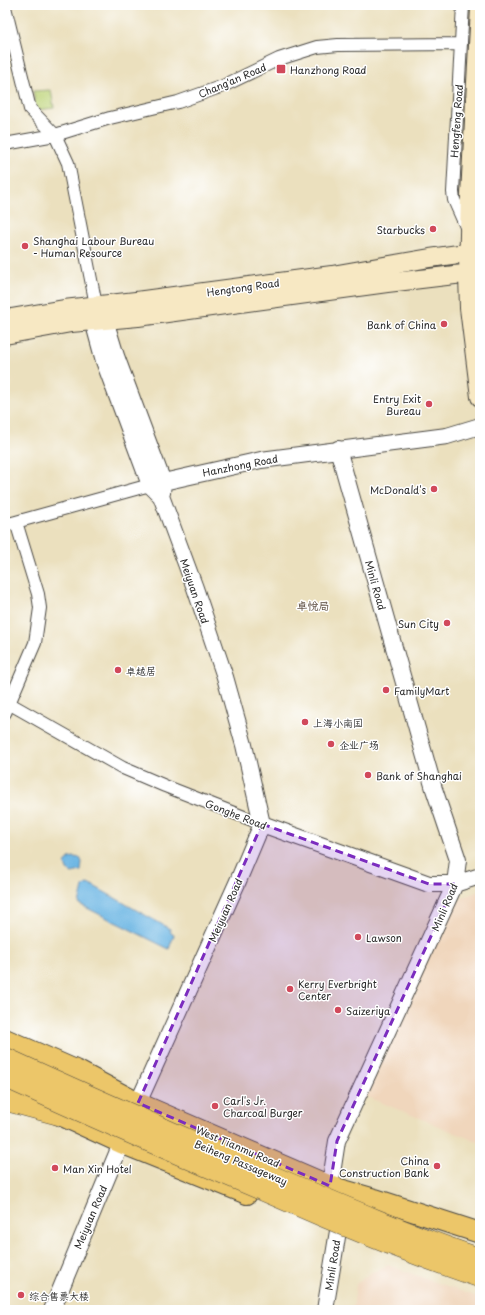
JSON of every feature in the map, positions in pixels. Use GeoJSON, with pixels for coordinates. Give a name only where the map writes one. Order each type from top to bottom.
{"type":"FeatureCollection","features":[{"type":"Feature","properties":{"kind":"highway","name":"Beiheng Passageway"},"geometry":{"type":"LineString","coordinates":[[5,1058],[140,1120],[438,1245],[480,1259]]}},
{"type":"Feature","properties":{"kind":"highway","name":"Beiheng Passageway"},"geometry":{"type":"LineString","coordinates":[[5,1077],[133,1135],[302,1207],[433,1261],[480,1277]]}},
{"type":"Feature","properties":{"kind":"highway"},"geometry":{"type":"LineString","coordinates":[[5,1100],[61,1115]]}},
{"type":"Feature","properties":{"kind":"highway"},"geometry":{"type":"LineString","coordinates":[[264,1172],[480,1245]]}},
{"type":"Feature","properties":{"kind":"main road","name":"Hengfeng Road"},"geometry":{"type":"LineString","coordinates":[[480,8],[469,234],[475,253],[469,308],[480,397]]}},
{"type":"Feature","properties":{"kind":"main road","name":"Hengtong Road"},"geometry":{"type":"LineString","coordinates":[[5,335],[98,316],[332,275],[430,258],[475,253]]}},
{"type":"Feature","properties":{"kind":"main road","name":"Hengtong Road"},"geometry":{"type":"LineString","coordinates":[[5,319],[44,312],[98,316],[474,273]]}},
{"type":"Feature","properties":{"kind":"main road","name":"West Tianmu Road"},"geometry":{"type":"LineString","coordinates":[[5,1039],[80,1072],[138,1103],[330,1186],[480,1233]]}},
{"type":"Feature","properties":{"kind":"main road"},"geometry":{"type":"LineString","coordinates":[[5,1090],[121,1143],[338,1231],[480,1277]]}},
{"type":"Feature","properties":{"kind":"main road"},"geometry":{"type":"LineString","coordinates":[[330,1186],[355,1206],[480,1248]]}},
{"type":"Feature","properties":{"kind":"street","name":"Hengfeng Road"},"geometry":{"type":"LineString","coordinates":[[463,5],[453,192],[454,200],[469,234]]}},
{"type":"Feature","properties":{"kind":"street","name":"Meiyuan Road"},"geometry":{"type":"LineString","coordinates":[[5,7],[30,109],[55,135],[68,163],[98,316],[104,361],[158,488],[195,588],[225,677],[244,745],[262,824],[238,881],[138,1103],[52,1310]]}},
{"type":"Feature","properties":{"kind":"street","name":"Chang'an Road"},"geometry":{"type":"LineString","coordinates":[[5,144],[55,135],[110,118],[157,108],[223,86],[279,59],[317,47],[338,45],[461,44]]}},
{"type":"Feature","properties":{"kind":"street","name":"Hanzhong Road"},"geometry":{"type":"LineString","coordinates":[[10,523],[158,488],[261,460],[447,436],[480,426]]}},
{"type":"Feature","properties":{"kind":"street","name":"Minli Road"},"geometry":{"type":"LineString","coordinates":[[325,1310],[338,1231],[330,1186],[336,1141],[455,884],[458,860],[434,789],[338,449]]}},
{"type":"Feature","properties":{"kind":"street"},"geometry":{"type":"LineString","coordinates":[[6,706],[35,643],[40,608],[38,594],[10,523]]}},
{"type":"Feature","properties":{"kind":"street","name":"Gonghe Road"},"geometry":{"type":"LineString","coordinates":[[6,706],[123,768],[165,786],[262,824],[429,884],[455,884],[480,876]]}},
{"type":"Feature","properties":{"kind":"highlighted area"},"geometry":{"type":"Polygon","coordinates":[[[262,824],[429,884],[455,884],[337,1141],[330,1186],[138,1103],[262,824]]]}},
{"type":"Feature","properties":{"kind":"shaded area"},"geometry":{"type":"Polygon","coordinates":[[[480,891],[480,1143],[365,1096],[452,907],[463,897],[480,891]]]}},
{"type":"Feature","properties":{"kind":"shaded area"},"geometry":{"type":"Polygon","coordinates":[[[388,1265],[480,1298],[480,1310],[353,1310],[356,1284],[370,1273],[388,1265]]]}},
{"type":"Feature","properties":{"kind":"green space"},"geometry":{"type":"Polygon","coordinates":[[[51,90],[54,108],[36,110],[33,91],[51,90]]]}},
{"type":"Feature","properties":{"kind":"water"},"geometry":{"type":"Polygon","coordinates":[[[69,858],[80,858],[82,862],[81,871],[72,873],[67,870],[65,864],[69,858]]]}},
{"type":"Feature","properties":{"kind":"water"},"geometry":{"type":"Polygon","coordinates":[[[86,884],[92,885],[170,929],[171,933],[174,935],[169,949],[79,904],[83,887],[86,884]]]}},
{"type":"Feature","properties":{"kind":"place","name":"Hanzhong Road"},"geometry":{"type":"Point","coordinates":[281,69]}},
{"type":"Feature","properties":{"kind":"place","name":"Starbucks"},"geometry":{"type":"Point","coordinates":[433,229]}},
{"type":"Feature","properties":{"kind":"place","name":"Shanghai Labour Bureau - Human Resource"},"geometry":{"type":"Point","coordinates":[25,246]}},
{"type":"Feature","properties":{"kind":"place","name":"Bank of China"},"geometry":{"type":"Point","coordinates":[444,324]}},
{"type":"Feature","properties":{"kind":"place","name":"Entry Exit Bureau"},"geometry":{"type":"Point","coordinates":[429,404]}},
{"type":"Feature","properties":{"kind":"place","name":"McDonald's"},"geometry":{"type":"Point","coordinates":[434,489]}},
{"type":"Feature","properties":{"kind":"place","name":"Sun City"},"geometry":{"type":"Point","coordinates":[447,623]}},
{"type":"Feature","properties":{"kind":"place","name":"卓越居"},"geometry":{"type":"Point","coordinates":[118,670]}},
{"type":"Feature","properties":{"kind":"place","name":"FamilyMart"},"geometry":{"type":"Point","coordinates":[386,690]}},
{"type":"Feature","properties":{"kind":"place","name":"上海小南国"},"geometry":{"type":"Point","coordinates":[305,722]}},
{"type":"Feature","properties":{"kind":"place","name":"企业广场"},"geometry":{"type":"Point","coordinates":[331,744]}},
{"type":"Feature","properties":{"kind":"place","name":"Bank of Shanghai"},"geometry":{"type":"Point","coordinates":[368,775]}},
{"type":"Feature","properties":{"kind":"place","name":"Lawson"},"geometry":{"type":"Point","coordinates":[358,937]}},
{"type":"Feature","properties":{"kind":"place","name":"Kerry Everbright Center"},"geometry":{"type":"Point","coordinates":[290,989]}},
{"type":"Feature","properties":{"kind":"place","name":"Saizeriya"},"geometry":{"type":"Point","coordinates":[338,1010]}},
{"type":"Feature","properties":{"kind":"place","name":"Carl's Jr. Charcoal Burger"},"geometry":{"type":"Point","coordinates":[215,1106]}},
{"type":"Feature","properties":{"kind":"place","name":"China Construction Bank"},"geometry":{"type":"Point","coordinates":[437,1166]}},
{"type":"Feature","properties":{"kind":"place","name":"Man Xin Hotel"},"geometry":{"type":"Point","coordinates":[55,1168]}},
{"type":"Feature","properties":{"kind":"place","name":"综合售票大楼"},"geometry":{"type":"Point","coordinates":[21,1295]}},
{"type":"Feature","properties":{"kind":"district","name":"卓悦局"},"geometry":{"type":"Point","coordinates":[313,605]}}]}
